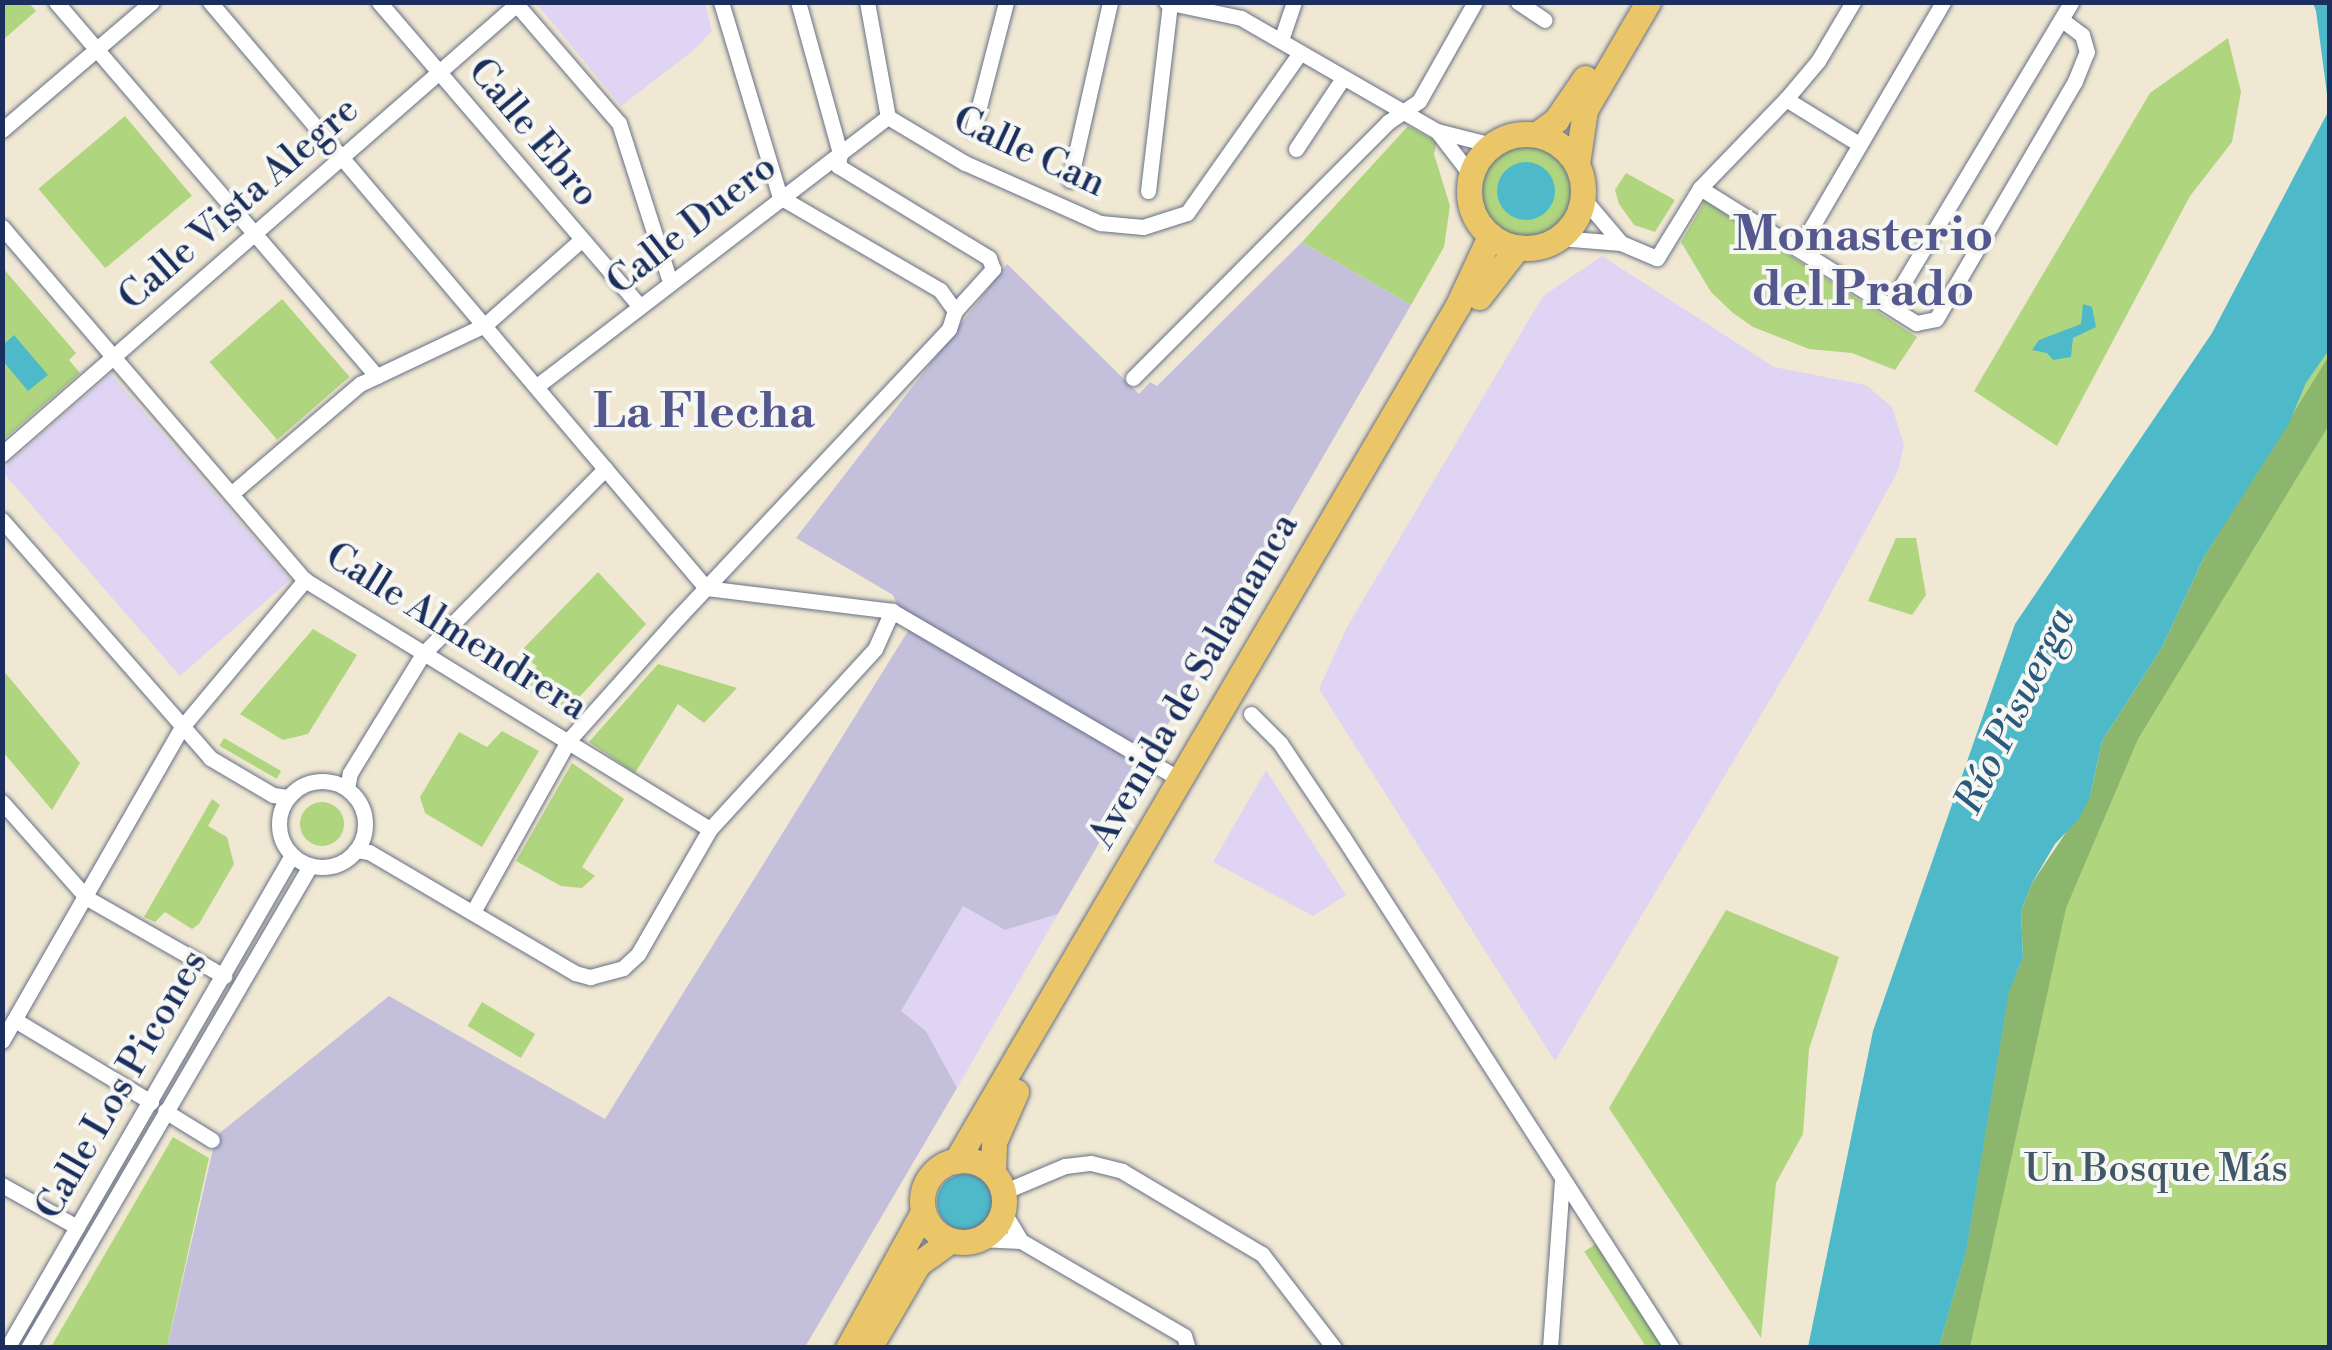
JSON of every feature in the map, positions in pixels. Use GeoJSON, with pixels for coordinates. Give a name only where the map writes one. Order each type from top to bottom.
{"type":"FeatureCollection","features":[{"type":"Feature","properties":{"kind":"highway"},"geometry":{"type":"LineString","coordinates":[[1537,134],[1571,103],[1630,2]]}},
{"type":"Feature","properties":{"kind":"highway"},"geometry":{"type":"LineString","coordinates":[[1577,164],[1559,143],[1537,134],[1506,136],[1492,145],[1470,175],[1468,196],[1475,219],[1490,236],[1517,248],[1540,246],[1559,238],[1574,222],[1583,198],[1577,164],[1585,110],[1648,2]]}},
{"type":"Feature","properties":{"kind":"highway","name":"Avenida de Salamanca"},"geometry":{"type":"LineString","coordinates":[[956,1160],[1458,306],[1490,236]]}},
{"type":"Feature","properties":{"kind":"highway","name":"Avenida de Salamanca"},"geometry":{"type":"LineString","coordinates":[[1000,1192],[994,1142],[1002,1114],[1469,313],[1495,271],[1517,248]]}},
{"type":"Feature","properties":{"kind":"highway"},"geometry":{"type":"LineString","coordinates":[[848,1348],[923,1212],[923,1191],[933,1173],[956,1160],[981,1164],[1000,1192],[996,1228],[979,1240],[950,1240],[935,1232],[923,1212]]}},
{"type":"Feature","properties":{"kind":"highway"},"geometry":{"type":"LineString","coordinates":[[869,1348],[918,1264],[950,1240]]}},
{"type":"Feature","properties":{"kind":"street"},"geometry":{"type":"LineString","coordinates":[[56,2],[378,376]]}},
{"type":"Feature","properties":{"kind":"street"},"geometry":{"type":"LineString","coordinates":[[2,130],[152,2]]}},
{"type":"Feature","properties":{"kind":"street"},"geometry":{"type":"LineString","coordinates":[[210,2],[706,588],[892,611],[1169,772]]}},
{"type":"Feature","properties":{"kind":"street","name":"Calle Ebro"},"geometry":{"type":"LineString","coordinates":[[379,2],[639,305]]}},
{"type":"Feature","properties":{"kind":"street"},"geometry":{"type":"LineString","coordinates":[[720,2],[780,196],[940,290],[955,311]]}},
{"type":"Feature","properties":{"kind":"street"},"geometry":{"type":"LineString","coordinates":[[473,912],[568,742],[706,588],[950,330],[955,311],[994,264],[838,166],[840,153],[798,2]]}},
{"type":"Feature","properties":{"kind":"street"},"geometry":{"type":"LineString","coordinates":[[867,2],[888,118]]}},
{"type":"Feature","properties":{"kind":"street"},"geometry":{"type":"LineString","coordinates":[[973,130],[1006,2]]}},
{"type":"Feature","properties":{"kind":"street"},"geometry":{"type":"LineString","coordinates":[[1070,180],[1110,2]]}},
{"type":"Feature","properties":{"kind":"street"},"geometry":{"type":"LineString","coordinates":[[1280,40],[1294,2]]}},
{"type":"Feature","properties":{"kind":"street"},"geometry":{"type":"LineString","coordinates":[[1133,378],[1374,136],[1418,101],[1475,2]]}},
{"type":"Feature","properties":{"kind":"street"},"geometry":{"type":"LineString","coordinates":[[1518,2],[1545,20]]}},
{"type":"Feature","properties":{"kind":"street"},"geometry":{"type":"LineString","coordinates":[[1559,238],[1620,242],[1657,258],[1700,188],[1786,100],[1818,61],[1853,2]]}},
{"type":"Feature","properties":{"kind":"street"},"geometry":{"type":"LineString","coordinates":[[1800,247],[1943,2]]}},
{"type":"Feature","properties":{"kind":"street"},"geometry":{"type":"LineString","coordinates":[[1890,305],[2072,2]]}},
{"type":"Feature","properties":{"kind":"street"},"geometry":{"type":"LineString","coordinates":[[1148,191],[1168,3],[1241,18],[1437,131],[1492,145]]}},
{"type":"Feature","properties":{"kind":"street"},"geometry":{"type":"LineString","coordinates":[[518,4],[619,124],[670,282]]}},
{"type":"Feature","properties":{"kind":"street","name":"Calle Vista Alegre"},"geometry":{"type":"LineString","coordinates":[[2,454],[518,4]]}},
{"type":"Feature","properties":{"kind":"street"},"geometry":{"type":"LineString","coordinates":[[1700,188],[1916,322],[1936,319],[2087,52],[2082,34],[2061,19]]}},
{"type":"Feature","properties":{"kind":"street","name":"Calle Can"},"geometry":{"type":"LineString","coordinates":[[888,118],[965,164],[1100,222],[1143,228],[1188,213],[1300,53]]}},
{"type":"Feature","properties":{"kind":"street"},"geometry":{"type":"LineString","coordinates":[[1296,149],[1343,78]]}},
{"type":"Feature","properties":{"kind":"street"},"geometry":{"type":"LineString","coordinates":[[1786,100],[1859,144]]}},
{"type":"Feature","properties":{"kind":"street","name":"Calle Duero"},"geometry":{"type":"LineString","coordinates":[[537,386],[780,196],[888,118]]}},
{"type":"Feature","properties":{"kind":"street"},"geometry":{"type":"LineString","coordinates":[[1437,131],[1470,175]]}},
{"type":"Feature","properties":{"kind":"street"},"geometry":{"type":"LineString","coordinates":[[1583,198],[1620,242]]}},
{"type":"Feature","properties":{"kind":"street","name":"Calle Almendrera"},"geometry":{"type":"LineString","coordinates":[[2,227],[305,580],[710,829]]}},
{"type":"Feature","properties":{"kind":"street"},"geometry":{"type":"LineString","coordinates":[[231,494],[360,384],[485,324],[581,240]]}},
{"type":"Feature","properties":{"kind":"street"},"geometry":{"type":"LineString","coordinates":[[344,781],[424,654],[606,469]]}},
{"type":"Feature","properties":{"kind":"street"},"geometry":{"type":"LineString","coordinates":[[2,520],[210,758],[281,800]]}},
{"type":"Feature","properties":{"kind":"street"},"geometry":{"type":"LineString","coordinates":[[2,1041],[182,727],[305,580]]}},
{"type":"Feature","properties":{"kind":"street"},"geometry":{"type":"LineString","coordinates":[[363,847],[576,973],[590,978],[623,968],[638,954],[710,829],[875,649],[892,611]]}},
{"type":"Feature","properties":{"kind":"street"},"geometry":{"type":"LineString","coordinates":[[1251,714],[1280,743],[1343,837],[1672,1348]]}},
{"type":"Feature","properties":{"kind":"street"},"geometry":{"type":"LineString","coordinates":[[281,800],[309,782],[344,781]]}},
{"type":"Feature","properties":{"kind":"street"},"geometry":{"type":"LineString","coordinates":[[344,781],[363,810],[363,847]]}},
{"type":"Feature","properties":{"kind":"street"},"geometry":{"type":"LineString","coordinates":[[281,800],[278,829],[292,855],[310,866],[341,863],[363,847]]}},
{"type":"Feature","properties":{"kind":"street"},"geometry":{"type":"LineString","coordinates":[[2,802],[86,898],[224,976]]}},
{"type":"Feature","properties":{"kind":"street","name":"Calle Los Picones"},"geometry":{"type":"LineString","coordinates":[[28,1348],[292,855]]}},
{"type":"Feature","properties":{"kind":"street","name":"Calle Los Picones"},"geometry":{"type":"LineString","coordinates":[[7,1348],[77,1227],[310,866]]}},
{"type":"Feature","properties":{"kind":"street"},"geometry":{"type":"LineString","coordinates":[[15,1020],[212,1140]]}},
{"type":"Feature","properties":{"kind":"street"},"geometry":{"type":"LineString","coordinates":[[1022,1241],[1000,1192],[1066,1166],[1091,1163],[1122,1171],[1262,1254],[1334,1348]]}},
{"type":"Feature","properties":{"kind":"street"},"geometry":{"type":"LineString","coordinates":[[1550,1348],[1562,1180]]}},
{"type":"Feature","properties":{"kind":"street"},"geometry":{"type":"LineString","coordinates":[[2,1184],[77,1227]]}},
{"type":"Feature","properties":{"kind":"street"},"geometry":{"type":"LineString","coordinates":[[979,1240],[1022,1241],[1184,1336],[1188,1348]]}},
{"type":"Feature","properties":{"kind":"shaded area"},"geometry":{"type":"Polygon","coordinates":[[[705,3],[712,31],[694,50],[621,106],[537,4],[705,3]]]}},
{"type":"Feature","properties":{"kind":"shaded area"},"geometry":{"type":"Polygon","coordinates":[[[1302,242],[1411,305],[1058,914],[1005,930],[963,906],[901,1011],[926,1031],[957,1088],[805,1347],[167,1348],[216,1136],[389,996],[605,1119],[908,631],[893,595],[796,538],[1007,264],[1139,394],[1150,382],[1157,386],[1302,242]]]}},
{"type":"Feature","properties":{"kind":"shaded area"},"geometry":{"type":"Polygon","coordinates":[[[1602,256],[1774,367],[1866,385],[1892,407],[1904,445],[1898,471],[1805,641],[1555,1061],[1319,689],[1346,629],[1543,296],[1602,256]]]}},
{"type":"Feature","properties":{"kind":"shaded area"},"geometry":{"type":"Polygon","coordinates":[[[111,374],[290,580],[180,676],[2,471],[111,374]]]}},
{"type":"Feature","properties":{"kind":"shaded area"},"geometry":{"type":"Polygon","coordinates":[[[1266,770],[1346,895],[1313,916],[1213,862],[1266,770]]]}},
{"type":"Feature","properties":{"kind":"shaded area"},"geometry":{"type":"Polygon","coordinates":[[[963,906],[1005,930],[1058,914],[957,1088],[926,1031],[901,1011],[963,906]]]}},
{"type":"Feature","properties":{"kind":"green space"},"geometry":{"type":"Polygon","coordinates":[[[3,2],[29,3],[36,11],[3,40],[3,2]]]}},
{"type":"Feature","properties":{"kind":"green space"},"geometry":{"type":"Polygon","coordinates":[[[2228,38],[2241,92],[2232,142],[2190,196],[2057,446],[1974,391],[2150,93],[2228,38]]]}},
{"type":"Feature","properties":{"kind":"green space"},"geometry":{"type":"Polygon","coordinates":[[[125,116],[192,196],[105,268],[38,189],[125,116]]]}},
{"type":"Feature","properties":{"kind":"green space"},"geometry":{"type":"Polygon","coordinates":[[[1408,126],[1437,142],[1434,154],[1450,206],[1444,247],[1411,305],[1302,242],[1408,126]]]}},
{"type":"Feature","properties":{"kind":"green space"},"geometry":{"type":"Polygon","coordinates":[[[1527,143],[1545,146],[1561,156],[1571,172],[1571,208],[1561,224],[1545,234],[1527,237],[1509,234],[1493,224],[1483,208],[1480,190],[1483,172],[1493,156],[1509,146],[1527,143]]]}},
{"type":"Feature","properties":{"kind":"green space"},"geometry":{"type":"Polygon","coordinates":[[[1626,173],[1675,200],[1655,232],[1634,225],[1619,204],[1615,190],[1626,173]]]}},
{"type":"Feature","properties":{"kind":"green space"},"geometry":{"type":"Polygon","coordinates":[[[1705,201],[1917,337],[1895,370],[1852,353],[1809,349],[1753,327],[1733,313],[1711,292],[1681,242],[1705,201]]]}},
{"type":"Feature","properties":{"kind":"green space"},"geometry":{"type":"Polygon","coordinates":[[[2,267],[76,353],[69,360],[80,373],[3,440],[2,267]]]}},
{"type":"Feature","properties":{"kind":"green space"},"geometry":{"type":"Polygon","coordinates":[[[282,299],[350,377],[277,440],[210,362],[282,299]]]}},
{"type":"Feature","properties":{"kind":"green space","name":"Un Bosque Más"},"geometry":{"type":"Polygon","coordinates":[[[2329,350],[2329,1347],[1939,1348],[2009,990],[2306,383],[2329,350]]]}},
{"type":"Feature","properties":{"kind":"green space"},"geometry":{"type":"Polygon","coordinates":[[[2329,356],[2329,425],[2138,739],[2066,908],[1970,1347],[1939,1348],[1966,1252],[2009,990],[2023,958],[2021,911],[2032,883],[2090,797],[2102,741],[2161,649],[2205,555],[2329,356]]]}},
{"type":"Feature","properties":{"kind":"green space"},"geometry":{"type":"Polygon","coordinates":[[[1896,538],[1916,538],[1926,595],[1912,615],[1868,601],[1896,538]]]}},
{"type":"Feature","properties":{"kind":"green space"},"geometry":{"type":"Polygon","coordinates":[[[598,572],[646,624],[563,715],[524,687],[537,666],[518,654],[598,572]]]}},
{"type":"Feature","properties":{"kind":"green space"},"geometry":{"type":"Polygon","coordinates":[[[313,629],[357,655],[308,734],[283,740],[240,714],[313,629]]]}},
{"type":"Feature","properties":{"kind":"green space"},"geometry":{"type":"Polygon","coordinates":[[[658,664],[737,688],[704,723],[678,704],[635,773],[589,742],[658,664]]]}},
{"type":"Feature","properties":{"kind":"green space"},"geometry":{"type":"Polygon","coordinates":[[[3,670],[80,763],[52,810],[3,752],[3,670]]]}},
{"type":"Feature","properties":{"kind":"green space"},"geometry":{"type":"Polygon","coordinates":[[[502,731],[539,751],[482,847],[425,813],[420,797],[459,732],[487,747],[502,731]]]}},
{"type":"Feature","properties":{"kind":"green space"},"geometry":{"type":"Polygon","coordinates":[[[224,738],[281,771],[277,779],[220,746],[224,738]]]}},
{"type":"Feature","properties":{"kind":"green space"},"geometry":{"type":"Polygon","coordinates":[[[572,763],[624,799],[582,867],[595,876],[582,888],[561,886],[516,861],[572,763]]]}},
{"type":"Feature","properties":{"kind":"green space"},"geometry":{"type":"Polygon","coordinates":[[[212,799],[220,805],[208,826],[227,837],[234,864],[199,924],[192,929],[165,912],[155,922],[144,917],[212,799]]]}},
{"type":"Feature","properties":{"kind":"green space"},"geometry":{"type":"Polygon","coordinates":[[[322,802],[338,808],[344,824],[338,840],[322,846],[306,840],[300,824],[306,808],[322,802]]]}},
{"type":"Feature","properties":{"kind":"green space"},"geometry":{"type":"Polygon","coordinates":[[[1726,910],[1839,957],[1809,1049],[1803,1134],[1776,1183],[1761,1338],[1609,1108],[1726,910]]]}},
{"type":"Feature","properties":{"kind":"green space"},"geometry":{"type":"Polygon","coordinates":[[[482,1002],[535,1034],[521,1058],[468,1026],[482,1002]]]}},
{"type":"Feature","properties":{"kind":"green space"},"geometry":{"type":"Polygon","coordinates":[[[173,1137],[209,1158],[167,1347],[51,1347],[173,1137]]]}},
{"type":"Feature","properties":{"kind":"green space"},"geometry":{"type":"Polygon","coordinates":[[[1596,1244],[1662,1346],[1647,1348],[1584,1252],[1596,1244]]]}},
{"type":"Feature","properties":{"kind":"water"},"geometry":{"type":"Polygon","coordinates":[[[2313,3],[2329,3],[2329,109],[2316,11],[2313,3]]]}},
{"type":"Feature","properties":{"kind":"water","name":"Río Pisuerga"},"geometry":{"type":"Polygon","coordinates":[[[2329,110],[2329,350],[2306,383],[2288,425],[2205,555],[2161,649],[2102,741],[2090,797],[2078,820],[2055,844],[2021,911],[2023,958],[2009,991],[1966,1252],[1939,1347],[1808,1347],[1873,1031],[2015,624],[2212,333],[2329,110]]]}},
{"type":"Feature","properties":{"kind":"water"},"geometry":{"type":"Polygon","coordinates":[[[1526,162],[1547,170],[1555,191],[1547,212],[1526,220],[1505,212],[1497,191],[1505,170],[1526,162]]]}},
{"type":"Feature","properties":{"kind":"water"},"geometry":{"type":"Polygon","coordinates":[[[2083,304],[2092,307],[2096,327],[2073,338],[2071,357],[2053,360],[2047,353],[2032,350],[2039,340],[2081,324],[2083,304]]]}},
{"type":"Feature","properties":{"kind":"water"},"geometry":{"type":"Polygon","coordinates":[[[14,335],[48,375],[28,391],[3,361],[3,345],[14,335]]]}},
{"type":"Feature","properties":{"kind":"water"},"geometry":{"type":"Polygon","coordinates":[[[965,1174],[985,1182],[993,1202],[985,1222],[965,1230],[945,1222],[937,1202],[945,1182],[965,1174]]]}},
{"type":"Feature","properties":{"kind":"district","name":"Monasterio del Prado"},"geometry":{"type":"Point","coordinates":[1863,264]}},
{"type":"Feature","properties":{"kind":"district","name":"La Flecha"},"geometry":{"type":"Point","coordinates":[704,414]}}]}
